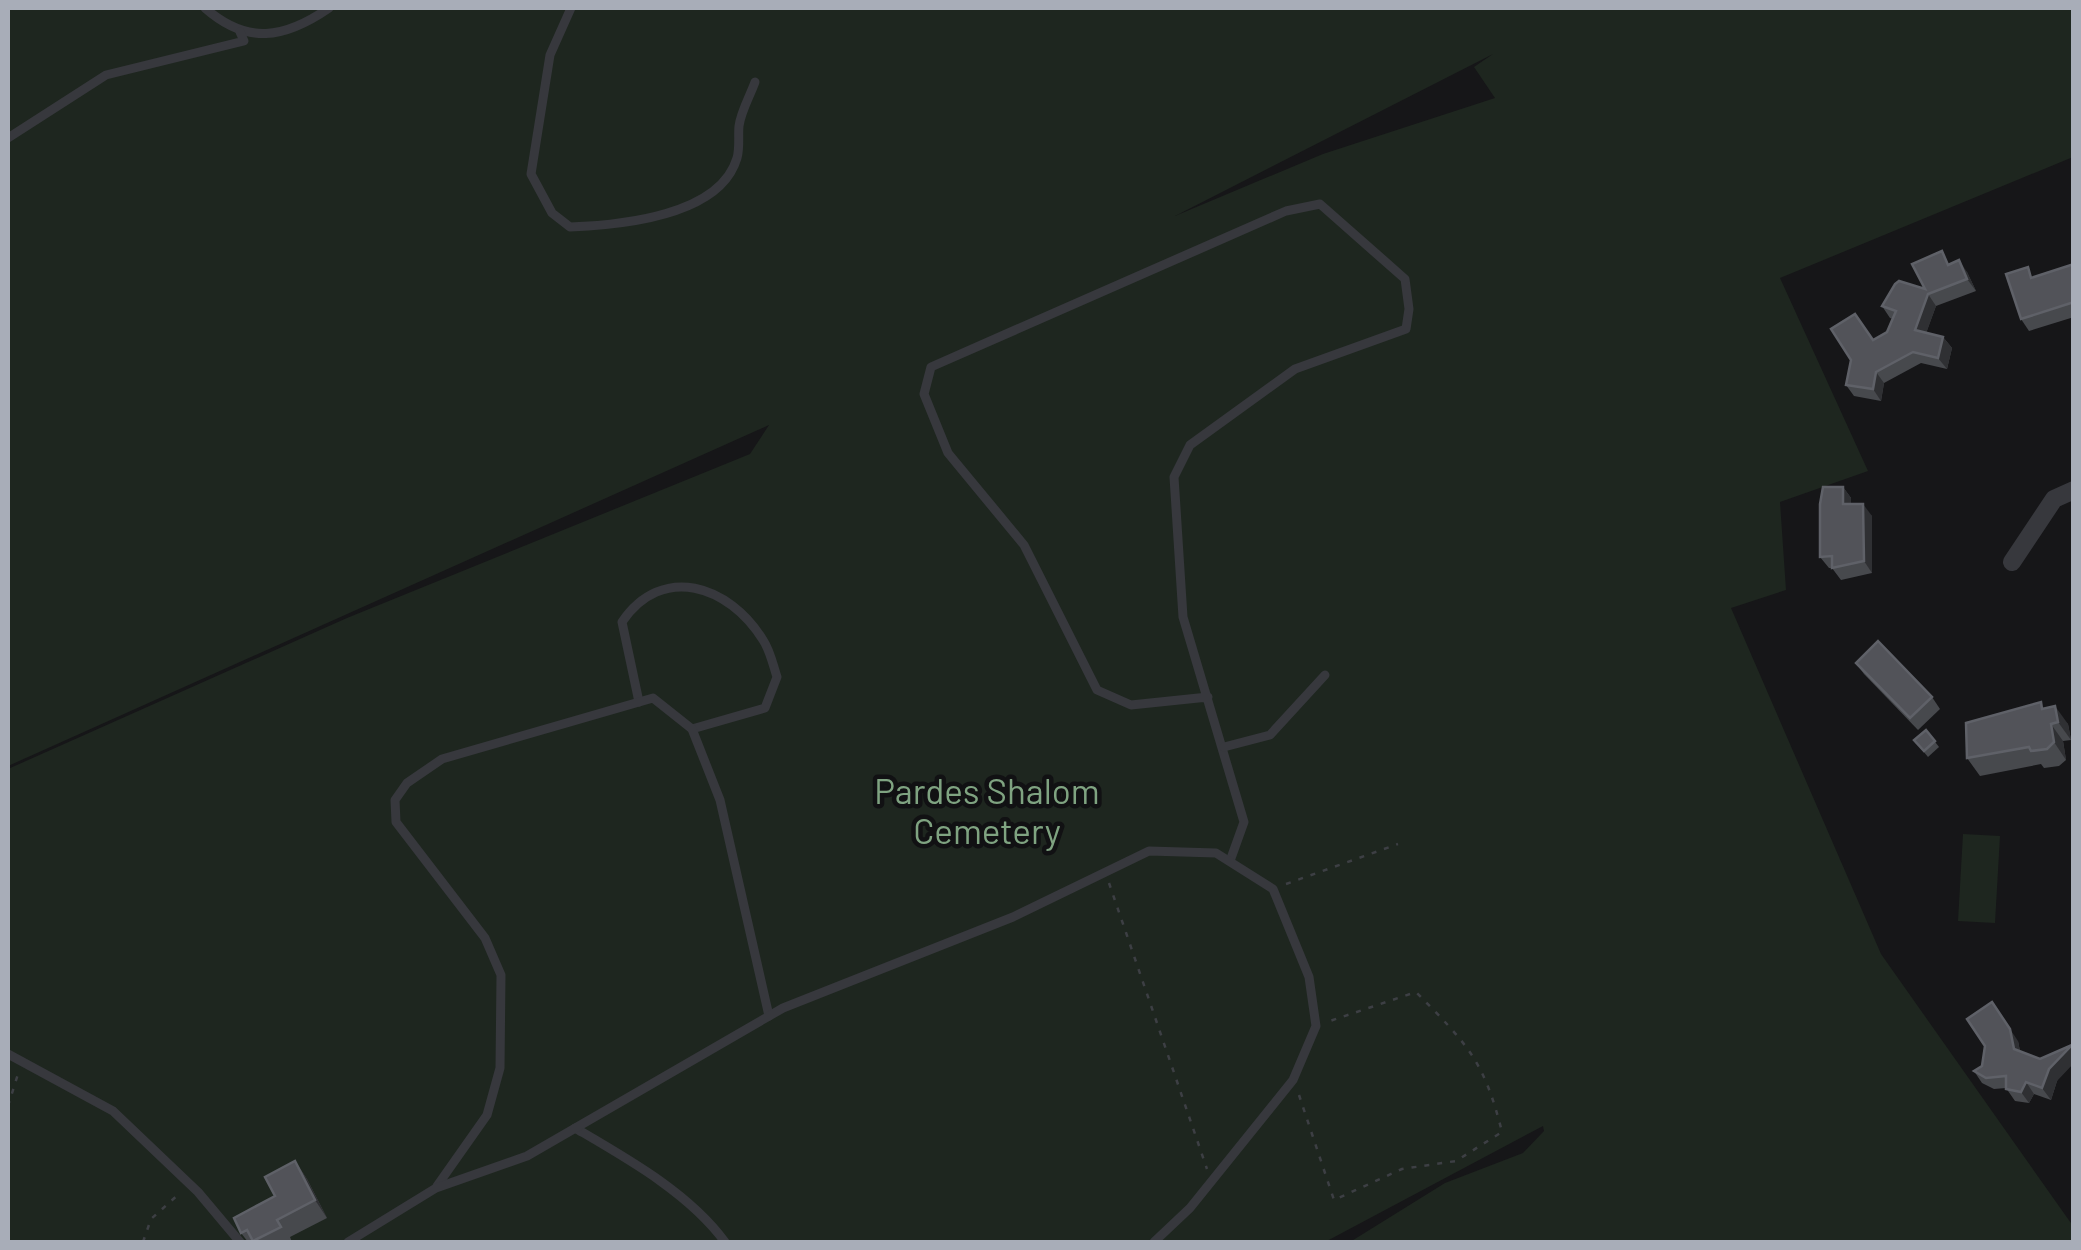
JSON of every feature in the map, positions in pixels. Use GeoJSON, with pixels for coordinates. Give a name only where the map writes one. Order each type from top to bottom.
{"type":"FeatureCollection","features":[{"type":"Feature","properties":{"kind":"street"},"geometry":{"type":"LineString","coordinates":[[2012,562],[2054,499],[2074,490]]}},
{"type":"Feature","properties":{"kind":"lane"},"geometry":{"type":"LineString","coordinates":[[8,138],[106,75],[244,41],[240,32],[204,8]]}},
{"type":"Feature","properties":{"kind":"lane"},"geometry":{"type":"LineString","coordinates":[[240,32],[300,28],[329,8]]}},
{"type":"Feature","properties":{"kind":"lane"},"geometry":{"type":"LineString","coordinates":[[570,8],[550,54],[531,174],[552,213],[570,227],[666,212],[702,199],[727,177],[737,158],[740,122],[755,82]]}},
{"type":"Feature","properties":{"kind":"lane"},"geometry":{"type":"LineString","coordinates":[[1208,697],[1130,704],[1097,690],[1024,545],[948,453],[924,394],[930,367],[1286,212],[1320,204],[1406,280],[1406,329],[1296,369],[1190,445],[1174,478],[1182,617],[1208,697],[1224,747],[1244,822],[1230,861]]}},
{"type":"Feature","properties":{"kind":"lane"},"geometry":{"type":"LineString","coordinates":[[638,702],[622,622],[636,601],[656,588],[688,586],[733,605],[764,641],[777,677],[766,708],[692,729]]}},
{"type":"Feature","properties":{"kind":"lane"},"geometry":{"type":"LineString","coordinates":[[1224,747],[1270,735],[1324,675]]}},
{"type":"Feature","properties":{"kind":"lane"},"geometry":{"type":"LineString","coordinates":[[436,1188],[487,1115],[500,1068],[501,975],[485,938],[396,822],[395,800],[407,784],[442,759],[653,698],[692,729],[720,800],[769,1016]]}},
{"type":"Feature","properties":{"kind":"lane"},"geometry":{"type":"LineString","coordinates":[[348,1242],[436,1188],[526,1156],[769,1016],[1012,916],[1149,851],[1216,853],[1273,889],[1309,978],[1316,1026],[1293,1080],[1212,1182],[1154,1242]]}},
{"type":"Feature","properties":{"kind":"lane"},"geometry":{"type":"LineString","coordinates":[[8,1054],[114,1111],[190,1184],[240,1242]]}},
{"type":"Feature","properties":{"kind":"lane"},"geometry":{"type":"LineString","coordinates":[[576,1128],[624,1157],[708,1219],[725,1242]]}},
{"type":"Feature","properties":{"kind":"path"},"geometry":{"type":"LineString","coordinates":[[1273,889],[1398,844]]}},
{"type":"Feature","properties":{"kind":"path"},"geometry":{"type":"LineString","coordinates":[[1105,872],[1212,1182]]}},
{"type":"Feature","properties":{"kind":"path"},"geometry":{"type":"LineString","coordinates":[[1293,1080],[1334,1200],[1402,1169],[1456,1161],[1502,1132],[1490,1085],[1473,1050],[1416,992],[1316,1026]]}},
{"type":"Feature","properties":{"kind":"path"},"geometry":{"type":"LineString","coordinates":[[8,1106],[22,1062]]}},
{"type":"Feature","properties":{"kind":"path"},"geometry":{"type":"LineString","coordinates":[[143,1242],[151,1219],[190,1184]]}},
{"type":"Feature","properties":{"kind":"green space","name":"Pardes Shalom Cemetery"},"geometry":{"type":"Polygon","coordinates":[[[8,8],[2073,8],[2073,157],[1780,278],[1868,471],[1780,502],[1786,590],[1731,608],[1881,954],[2073,1226],[2073,1242],[1350,1242],[1445,1183],[1523,1153],[1544,1131],[1543,1126],[1325,1242],[8,1242],[8,769],[347,618],[750,454],[769,425],[8,766],[8,8]],[[1493,54],[1175,216],[1323,154],[1495,98],[1474,67],[1493,54]]]}},
{"type":"Feature","properties":{"kind":"green space"},"geometry":{"type":"Polygon","coordinates":[[[1963,834],[2000,836],[1995,923],[1958,921],[1963,834]]]}},
{"type":"Feature","properties":{"kind":"building"},"geometry":{"type":"Polygon","coordinates":[[[1942,251],[1948,265],[1959,260],[1967,279],[1928,294],[1915,330],[1943,337],[1938,358],[1913,352],[1876,372],[1873,389],[1846,385],[1851,360],[1831,329],[1855,314],[1873,340],[1887,332],[1896,311],[1882,306],[1895,284],[1899,281],[1925,289],[1912,264],[1942,251]]]}},
{"type":"Feature","properties":{"kind":"building"},"geometry":{"type":"Polygon","coordinates":[[[2074,264],[2074,302],[2021,319],[2006,274],[2028,267],[2031,278],[2074,264]]]}},
{"type":"Feature","properties":{"kind":"building"},"geometry":{"type":"Polygon","coordinates":[[[1823,487],[1843,487],[1843,504],[1863,504],[1864,561],[1832,568],[1832,556],[1820,557],[1823,487]]]}},
{"type":"Feature","properties":{"kind":"building"},"geometry":{"type":"Polygon","coordinates":[[[1878,641],[1932,697],[1910,718],[1856,663],[1878,641]]]}},
{"type":"Feature","properties":{"kind":"building"},"geometry":{"type":"Polygon","coordinates":[[[2041,702],[2042,709],[2055,706],[2058,722],[2051,724],[2054,742],[2047,749],[2031,751],[2029,747],[1967,758],[1966,723],[2041,702]]]}},
{"type":"Feature","properties":{"kind":"building"},"geometry":{"type":"Polygon","coordinates":[[[1926,730],[1935,741],[1924,751],[1914,740],[1926,730]]]}},
{"type":"Feature","properties":{"kind":"building"},"geometry":{"type":"Polygon","coordinates":[[[1992,1002],[2010,1029],[2014,1049],[2040,1059],[2072,1045],[2049,1069],[2042,1088],[2026,1082],[2021,1092],[2006,1089],[2006,1076],[1986,1078],[1974,1071],[1982,1066],[1985,1046],[1967,1019],[1992,1002]]]}},
{"type":"Feature","properties":{"kind":"building"},"geometry":{"type":"Polygon","coordinates":[[[295,1161],[315,1200],[277,1220],[281,1227],[253,1241],[247,1230],[241,1233],[234,1218],[275,1196],[265,1177],[295,1161]]]}}]}
